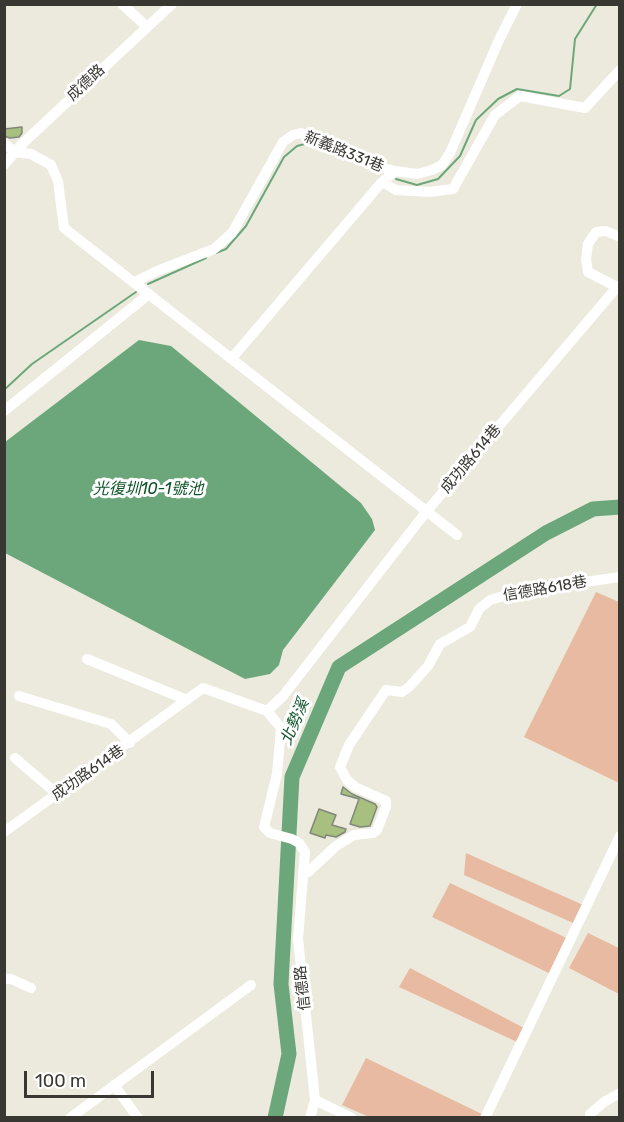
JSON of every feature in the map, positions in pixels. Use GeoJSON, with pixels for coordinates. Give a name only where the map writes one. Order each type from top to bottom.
{"type":"FeatureCollection","features":[{"type":"Feature","properties":{"kind":"street"},"geometry":{"type":"LineString","coordinates":[[122,4],[147,27]]}},
{"type":"Feature","properties":{"kind":"street","name":"成德路"},"geometry":{"type":"LineString","coordinates":[[4,165],[172,4]]}},
{"type":"Feature","properties":{"kind":"street","name":"新義路331巷"},"geometry":{"type":"LineString","coordinates":[[135,282],[214,249],[232,233],[283,142],[293,135],[301,133],[310,136],[369,164],[395,171],[417,174],[442,165],[450,153],[517,4]]}},
{"type":"Feature","properties":{"kind":"street"},"geometry":{"type":"LineString","coordinates":[[382,182],[396,190],[429,192],[453,189],[495,115],[520,96],[585,108],[620,70]]}},
{"type":"Feature","properties":{"kind":"street"},"geometry":{"type":"LineString","coordinates":[[4,143],[15,152],[31,154],[51,165],[58,181],[64,228],[457,536]]}},
{"type":"Feature","properties":{"kind":"street"},"geometry":{"type":"LineString","coordinates":[[232,358],[382,182],[395,171]]}},
{"type":"Feature","properties":{"kind":"street","name":"成功路614巷"},"geometry":{"type":"LineString","coordinates":[[4,832],[203,688],[267,711],[283,696],[426,512],[616,287],[588,272],[586,259],[588,244],[596,231],[606,231],[620,237]]}},
{"type":"Feature","properties":{"kind":"street"},"geometry":{"type":"LineString","coordinates":[[4,411],[149,294]]}},
{"type":"Feature","properties":{"kind":"street","name":"信德路618巷"},"geometry":{"type":"LineString","coordinates":[[304,872],[308,872],[336,846],[354,835],[373,833],[377,830],[386,801],[355,787],[347,780],[340,767],[349,745],[386,690],[402,692],[409,687],[428,666],[440,644],[470,627],[479,609],[490,600],[520,591],[620,577]]}},
{"type":"Feature","properties":{"kind":"street"},"geometry":{"type":"LineString","coordinates":[[87,659],[187,700]]}},
{"type":"Feature","properties":{"kind":"street"},"geometry":{"type":"LineString","coordinates":[[19,696],[111,724],[130,743]]}},
{"type":"Feature","properties":{"kind":"street","name":"信德路"},"geometry":{"type":"LineString","coordinates":[[267,711],[281,728],[277,774],[264,827],[270,833],[299,843],[305,852],[298,939],[315,1100]]}},
{"type":"Feature","properties":{"kind":"street"},"geometry":{"type":"LineString","coordinates":[[15,758],[57,794]]}},
{"type":"Feature","properties":{"kind":"street"},"geometry":{"type":"LineString","coordinates":[[485,1118],[620,836]]}},
{"type":"Feature","properties":{"kind":"street"},"geometry":{"type":"LineString","coordinates":[[4,979],[11,979],[31,988]]}},
{"type":"Feature","properties":{"kind":"street"},"geometry":{"type":"LineString","coordinates":[[70,1118],[251,985]]}},
{"type":"Feature","properties":{"kind":"street"},"geometry":{"type":"LineString","coordinates":[[114,1085],[138,1118]]}},
{"type":"Feature","properties":{"kind":"street"},"geometry":{"type":"LineString","coordinates":[[590,1114],[604,1102],[620,1094]]}},
{"type":"Feature","properties":{"kind":"street"},"geometry":{"type":"LineString","coordinates":[[310,1118],[315,1100],[352,1118]]}},
{"type":"Feature","properties":{"kind":"shaded area"},"geometry":{"type":"Polygon","coordinates":[[[596,592],[619,602],[619,783],[524,737],[596,592]]]}},
{"type":"Feature","properties":{"kind":"shaded area"},"geometry":{"type":"Polygon","coordinates":[[[466,853],[581,904],[591,904],[580,926],[464,875],[466,853]]]}},
{"type":"Feature","properties":{"kind":"shaded area"},"geometry":{"type":"Polygon","coordinates":[[[450,883],[573,941],[555,976],[432,917],[450,883]]]}},
{"type":"Feature","properties":{"kind":"shaded area"},"geometry":{"type":"Polygon","coordinates":[[[588,933],[619,948],[619,994],[569,968],[588,933]]]}},
{"type":"Feature","properties":{"kind":"shaded area"},"geometry":{"type":"Polygon","coordinates":[[[410,968],[524,1028],[517,1042],[399,987],[410,968]]]}},
{"type":"Feature","properties":{"kind":"shaded area"},"geometry":{"type":"Polygon","coordinates":[[[366,1058],[486,1116],[369,1117],[342,1105],[366,1058]]]}},
{"type":"Feature","properties":{"kind":"water","name":"光復圳10-1號池"},"geometry":{"type":"Polygon","coordinates":[[[139,340],[171,346],[361,503],[372,519],[375,530],[283,650],[279,665],[270,674],[245,679],[5,553],[5,442],[139,340]]]}},
{"type":"Feature","properties":{"kind":"building"},"geometry":{"type":"Polygon","coordinates":[[[22,127],[19,137],[4,136],[4,129],[22,127]]]}},
{"type":"Feature","properties":{"kind":"building"},"geometry":{"type":"Polygon","coordinates":[[[343,787],[352,794],[375,804],[377,807],[370,826],[360,827],[350,824],[359,799],[341,794],[343,787]]]}},
{"type":"Feature","properties":{"kind":"building"},"geometry":{"type":"Polygon","coordinates":[[[319,809],[336,815],[332,825],[346,829],[345,832],[336,837],[326,835],[325,838],[310,833],[319,809]]]}},
{"type":"Feature","properties":{"kind":"waterway"},"geometry":{"type":"LineString","coordinates":[[396,179],[417,185],[438,179],[460,156],[476,120],[498,99],[517,89],[559,96],[570,89],[575,39],[597,4]]}},
{"type":"Feature","properties":{"kind":"waterway"},"geometry":{"type":"LineString","coordinates":[[216,253],[226,249],[246,226],[284,157],[297,146],[309,143],[338,155]]}},
{"type":"Feature","properties":{"kind":"waterway"},"geometry":{"type":"LineString","coordinates":[[148,284],[206,258]]}},
{"type":"Feature","properties":{"kind":"waterway"},"geometry":{"type":"LineString","coordinates":[[4,390],[32,364],[136,292]]}},
{"type":"Feature","properties":{"kind":"waterway","name":"北勢溪"},"geometry":{"type":"LineString","coordinates":[[275,1118],[289,1054],[281,984],[292,777],[339,667],[546,533],[593,509],[620,507]]}}]}
